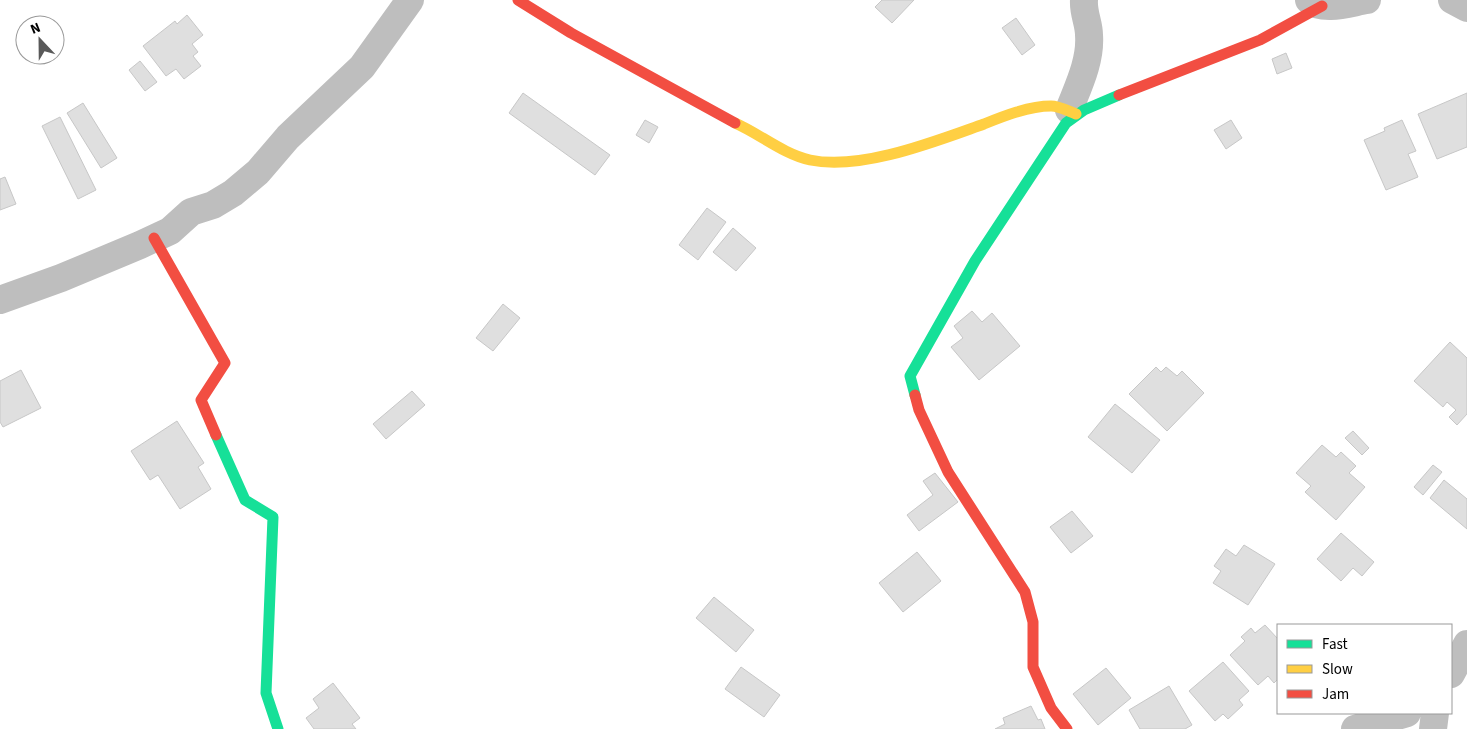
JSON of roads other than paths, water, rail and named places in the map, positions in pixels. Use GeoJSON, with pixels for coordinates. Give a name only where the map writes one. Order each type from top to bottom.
{"type":"FeatureCollection","features":[{"type":"Feature","properties":{"kind":"street"},"geometry":{"type":"LineString","coordinates":[[0,300],[112,258],[170,231],[191,212],[213,204],[233,193],[258,172],[288,137],[362,68],[410,0]]}},
{"type":"Feature","properties":{"kind":"street"},"geometry":{"type":"LineString","coordinates":[[518,0],[571,33],[712,112],[749,128],[780,148],[810,160],[852,162],[926,146],[1011,114],[1034,108],[1052,106],[1072,112],[1216,58],[1301,20],[1315,3],[1367,0]]}},
{"type":"Feature","properties":{"kind":"street"},"geometry":{"type":"LineString","coordinates":[[1067,729],[1051,708],[1033,667],[1033,622],[1025,592],[948,472],[919,410],[910,376],[975,261],[1072,112],[1088,54],[1090,34],[1083,10],[1084,0]]}},
{"type":"Feature","properties":{"kind":"street"},"geometry":{"type":"LineString","coordinates":[[1452,0],[1467,8]]}},
{"type":"Feature","properties":{"kind":"street"},"geometry":{"type":"LineString","coordinates":[[154,238],[225,363],[201,400],[245,500],[273,517],[266,693],[278,729]]}},
{"type":"Feature","properties":{"kind":"street"},"geometry":{"type":"LineString","coordinates":[[1452,672],[1467,644]]}},
{"type":"Feature","properties":{"kind":"street"},"geometry":{"type":"LineString","coordinates":[[1355,729],[1404,714]]}}]}
